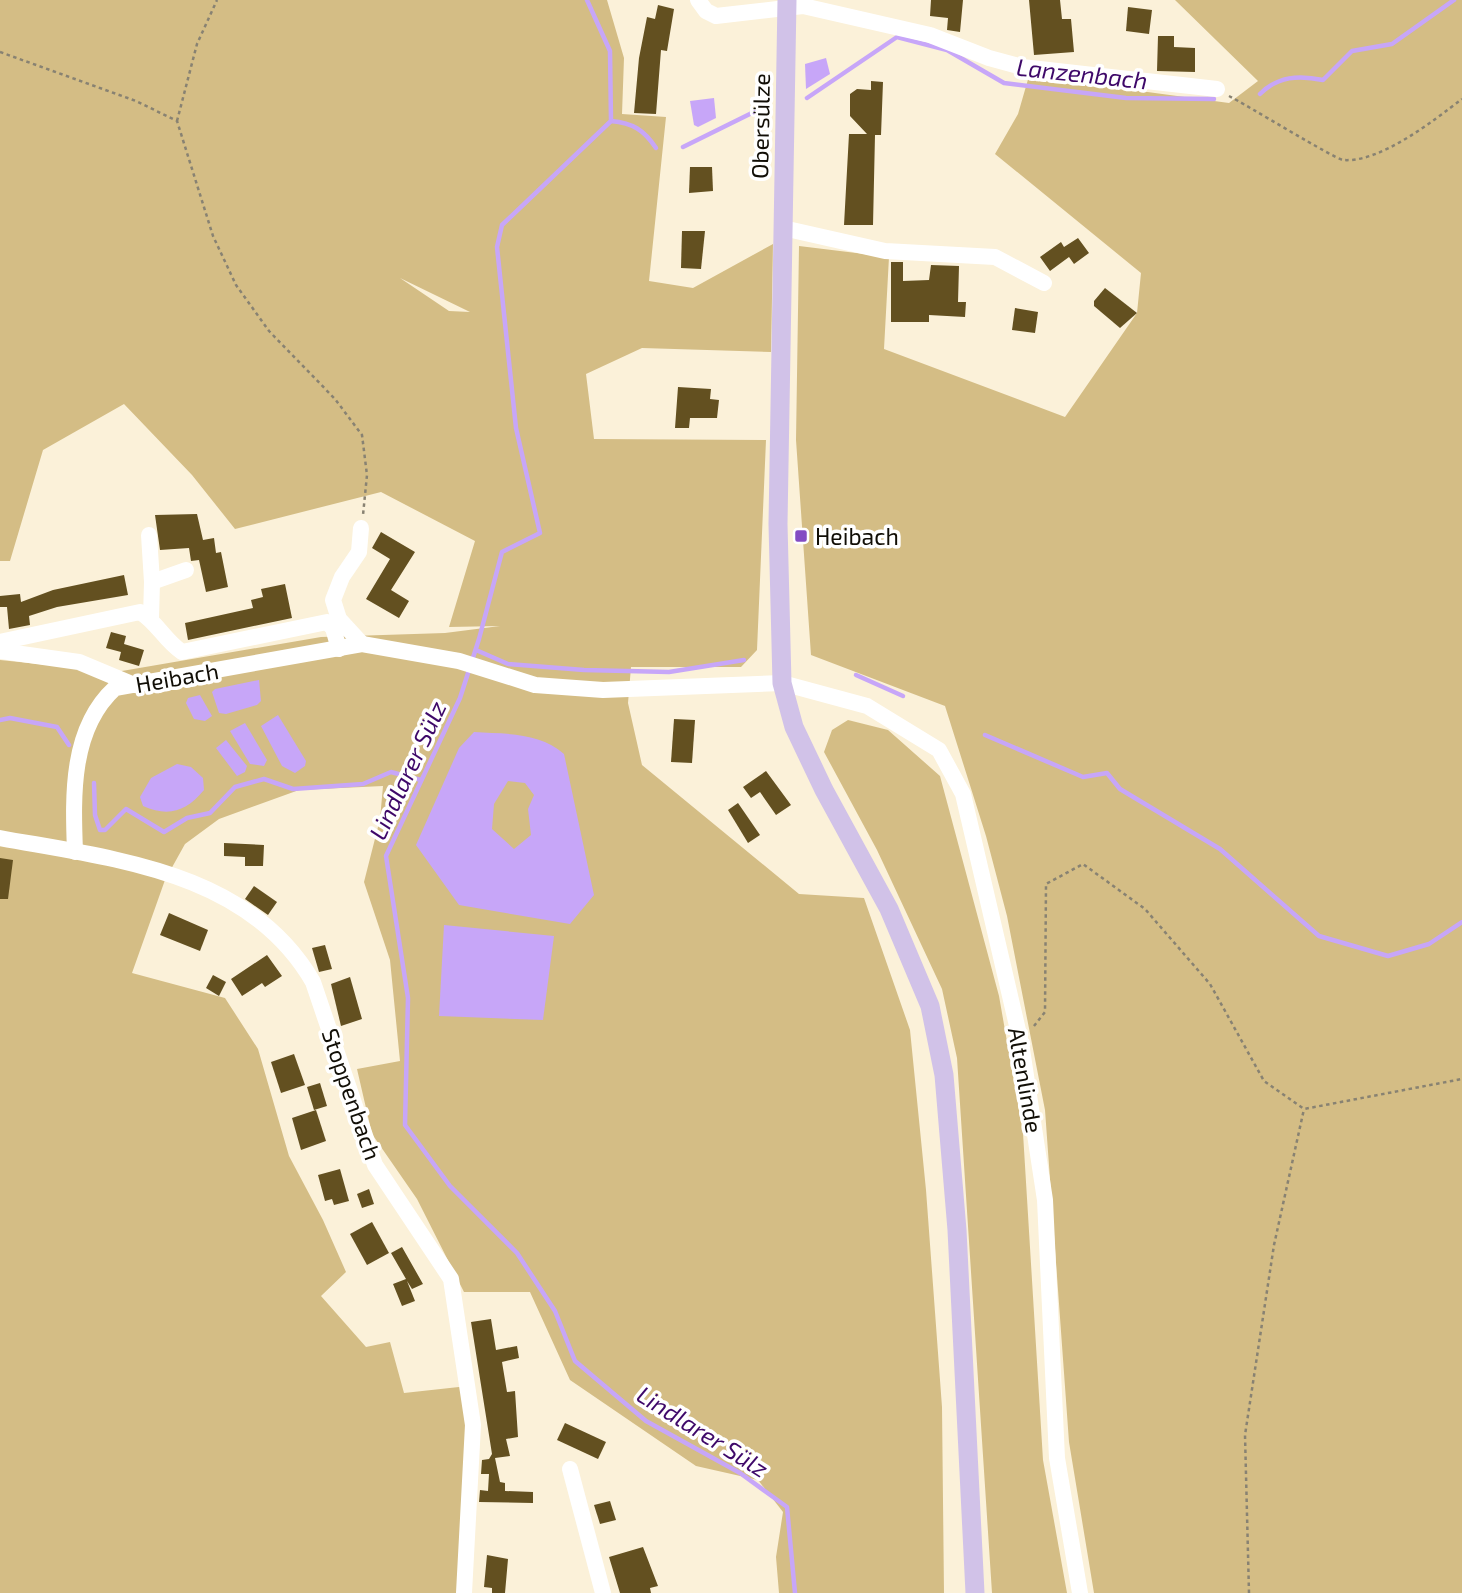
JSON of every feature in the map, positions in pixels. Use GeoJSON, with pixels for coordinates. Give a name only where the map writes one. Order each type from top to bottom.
{"type":"FeatureCollection","features":[{"type":"Feature","properties":{"kind":"main road","name":"Obersülze"},"geometry":{"type":"LineString","coordinates":[[787,4],[778,524],[782,683],[794,727],[824,790],[889,909],[930,1006],[944,1075],[957,1230],[975,1593]]}},
{"type":"Feature","properties":{"kind":"street"},"geometry":{"type":"LineString","coordinates":[[698,0],[706,11],[716,16],[787,4],[803,6],[930,35],[989,58],[1022,67],[1217,89]]}},
{"type":"Feature","properties":{"kind":"street"},"geometry":{"type":"LineString","coordinates":[[783,237],[885,251],[995,257],[1044,283]]}},
{"type":"Feature","properties":{"kind":"street"},"geometry":{"type":"LineString","coordinates":[[361,528],[359,552],[342,577],[333,600],[339,619],[362,644]]}},
{"type":"Feature","properties":{"kind":"street"},"geometry":{"type":"LineString","coordinates":[[149,535],[152,582],[150,618]]}},
{"type":"Feature","properties":{"kind":"street"},"geometry":{"type":"LineString","coordinates":[[152,582],[186,570]]}},
{"type":"Feature","properties":{"kind":"street"},"geometry":{"type":"LineString","coordinates":[[0,642],[140,612],[150,618],[165,638],[182,652],[327,622],[333,628],[339,649]]}},
{"type":"Feature","properties":{"kind":"street","name":"Heibach"},"geometry":{"type":"LineString","coordinates":[[75,852],[73,783],[87,731],[102,700],[115,688],[362,644],[459,661],[535,685],[603,690],[782,683]]}},
{"type":"Feature","properties":{"kind":"street"},"geometry":{"type":"LineString","coordinates":[[0,651],[79,662],[134,685]]}},
{"type":"Feature","properties":{"kind":"street","name":"Altenlinde"},"geometry":{"type":"LineString","coordinates":[[782,683],[867,706],[939,750],[963,794],[1021,1043],[1045,1200],[1057,1458],[1080,1593]]}},
{"type":"Feature","properties":{"kind":"street"},"geometry":{"type":"LineString","coordinates":[[0,838],[75,852]]}},
{"type":"Feature","properties":{"kind":"street","name":"Stoppenbach"},"geometry":{"type":"LineString","coordinates":[[75,852],[175,873],[236,905],[273,930],[298,955],[313,982],[375,1164],[451,1279],[473,1425],[464,1593]]}},
{"type":"Feature","properties":{"kind":"street"},"geometry":{"type":"LineString","coordinates":[[570,1469],[603,1593]]}},
{"type":"Feature","properties":{"kind":"path"},"geometry":{"type":"LineString","coordinates":[[217,0],[197,44],[177,121],[183,150],[212,236],[236,285],[269,331],[335,399],[362,435],[367,475],[361,528]]}},
{"type":"Feature","properties":{"kind":"path"},"geometry":{"type":"LineString","coordinates":[[0,52],[125,97],[177,121]]}},
{"type":"Feature","properties":{"kind":"path"},"geometry":{"type":"LineString","coordinates":[[1217,89],[1340,160],[1363,159],[1421,130],[1462,99]]}},
{"type":"Feature","properties":{"kind":"path"},"geometry":{"type":"LineString","coordinates":[[1021,1043],[1045,1012],[1046,884],[1083,864],[1145,909],[1210,984],[1264,1081],[1304,1109],[1462,1079]]}},
{"type":"Feature","properties":{"kind":"path"},"geometry":{"type":"LineString","coordinates":[[1249,1593],[1245,1435],[1274,1245],[1304,1109]]}},
{"type":"Feature","properties":{"kind":"shaded area"},"geometry":{"type":"Polygon","coordinates":[[[0,0],[607,0],[624,58],[622,114],[666,117],[649,281],[693,288],[773,244],[771,352],[642,348],[586,374],[594,439],[766,440],[757,650],[741,667],[631,667],[628,703],[642,765],[799,894],[864,898],[910,1030],[926,1190],[942,1407],[944,1593],[779,1593],[776,1557],[783,1512],[758,1480],[696,1466],[570,1380],[530,1292],[464,1292],[417,1199],[372,1134],[357,1069],[400,1061],[390,960],[364,882],[380,819],[383,786],[299,790],[219,819],[185,844],[165,880],[132,973],[225,998],[258,1049],[289,1156],[323,1220],[346,1272],[321,1296],[366,1347],[390,1342],[404,1393],[468,1386],[459,1593],[0,1593],[0,660],[116,672],[321,637],[445,633],[500,626],[449,627],[475,541],[381,492],[235,529],[192,475],[124,404],[43,450],[10,561],[0,561],[0,0]],[[400,278],[449,311],[470,312],[400,278]]]}},
{"type":"Feature","properties":{"kind":"shaded area"},"geometry":{"type":"Polygon","coordinates":[[[1175,0],[1462,0],[1462,1593],[1094,1593],[1069,1442],[1045,1110],[1007,916],[986,836],[945,706],[811,655],[796,440],[799,246],[889,257],[884,349],[1065,417],[1137,313],[1141,273],[995,154],[1018,114],[1029,76],[1229,103],[1258,81],[1175,0]]]}},
{"type":"Feature","properties":{"kind":"shaded area"},"geometry":{"type":"Polygon","coordinates":[[[826,58],[830,74],[806,89],[805,64],[826,58]]]}},
{"type":"Feature","properties":{"kind":"shaded area"},"geometry":{"type":"Polygon","coordinates":[[[714,98],[716,118],[698,127],[694,125],[690,101],[714,98]]]}},
{"type":"Feature","properties":{"kind":"shaded area"},"geometry":{"type":"Polygon","coordinates":[[[259,680],[261,701],[257,705],[226,714],[219,713],[212,692],[215,689],[259,680]]]}},
{"type":"Feature","properties":{"kind":"shaded area"},"geometry":{"type":"Polygon","coordinates":[[[200,695],[212,716],[205,721],[194,719],[186,703],[188,698],[200,695]]]}},
{"type":"Feature","properties":{"kind":"shaded area"},"geometry":{"type":"Polygon","coordinates":[[[278,715],[306,761],[305,766],[295,773],[282,766],[261,726],[278,715]]]}},
{"type":"Feature","properties":{"kind":"shaded area"},"geometry":{"type":"Polygon","coordinates":[[[848,720],[888,730],[940,776],[999,996],[1023,1133],[1043,1460],[1067,1593],[992,1593],[957,1058],[942,989],[877,850],[824,752],[832,730],[848,720]]]}},
{"type":"Feature","properties":{"kind":"shaded area"},"geometry":{"type":"Polygon","coordinates":[[[245,723],[267,760],[264,766],[250,764],[230,731],[245,723]]]}},
{"type":"Feature","properties":{"kind":"shaded area"},"geometry":{"type":"Polygon","coordinates":[[[474,732],[498,733],[533,738],[564,754],[594,895],[570,924],[459,905],[416,845],[459,748],[474,732]],[[508,781],[494,804],[492,829],[514,849],[531,835],[528,809],[534,795],[525,783],[508,781]]]}},
{"type":"Feature","properties":{"kind":"shaded area"},"geometry":{"type":"Polygon","coordinates":[[[226,740],[247,766],[245,772],[237,776],[216,748],[226,740]]]}},
{"type":"Feature","properties":{"kind":"shaded area"},"geometry":{"type":"Polygon","coordinates":[[[177,764],[191,767],[203,778],[204,790],[183,808],[169,812],[143,806],[140,797],[151,778],[177,764]]]}},
{"type":"Feature","properties":{"kind":"shaded area"},"geometry":{"type":"Polygon","coordinates":[[[444,925],[554,936],[543,1020],[439,1016],[444,925]]]}},
{"type":"Feature","properties":{"kind":"building"},"geometry":{"type":"Polygon","coordinates":[[[931,0],[963,0],[960,32],[947,30],[948,18],[930,16],[931,0]]]}},
{"type":"Feature","properties":{"kind":"building"},"geometry":{"type":"Polygon","coordinates":[[[1029,0],[1060,0],[1062,19],[1071,19],[1074,52],[1034,55],[1029,0]]]}},
{"type":"Feature","properties":{"kind":"building"},"geometry":{"type":"Polygon","coordinates":[[[658,5],[674,9],[667,51],[661,50],[656,114],[634,113],[639,58],[647,17],[655,19],[658,5]]]}},
{"type":"Feature","properties":{"kind":"building"},"geometry":{"type":"Polygon","coordinates":[[[1128,7],[1152,10],[1149,34],[1126,31],[1128,7]]]}},
{"type":"Feature","properties":{"kind":"building"},"geometry":{"type":"Polygon","coordinates":[[[1158,36],[1174,36],[1174,47],[1195,48],[1195,72],[1157,71],[1158,36]]]}},
{"type":"Feature","properties":{"kind":"building"},"geometry":{"type":"Polygon","coordinates":[[[871,81],[883,82],[881,135],[875,135],[873,225],[844,225],[849,134],[867,134],[850,116],[850,94],[857,89],[871,90],[871,81]]]}},
{"type":"Feature","properties":{"kind":"building"},"geometry":{"type":"Polygon","coordinates":[[[690,167],[712,167],[713,191],[689,193],[690,167]]]}},
{"type":"Feature","properties":{"kind":"building"},"geometry":{"type":"Polygon","coordinates":[[[682,231],[705,231],[701,269],[681,268],[682,231]]]}},
{"type":"Feature","properties":{"kind":"building"},"geometry":{"type":"Polygon","coordinates":[[[1078,238],[1089,253],[1074,264],[1069,257],[1050,271],[1040,257],[1061,242],[1064,247],[1078,238]]]}},
{"type":"Feature","properties":{"kind":"building"},"geometry":{"type":"Polygon","coordinates":[[[891,262],[903,262],[903,281],[929,280],[931,265],[959,266],[958,302],[966,302],[965,317],[929,315],[929,322],[891,322],[891,262]]]}},
{"type":"Feature","properties":{"kind":"building"},"geometry":{"type":"Polygon","coordinates":[[[1105,288],[1137,313],[1120,328],[1094,306],[1094,301],[1105,288]]]}},
{"type":"Feature","properties":{"kind":"building"},"geometry":{"type":"Polygon","coordinates":[[[1015,308],[1038,312],[1035,333],[1012,330],[1015,308]]]}},
{"type":"Feature","properties":{"kind":"building"},"geometry":{"type":"Polygon","coordinates":[[[678,387],[711,389],[710,399],[719,400],[717,418],[690,418],[689,428],[675,428],[678,387]]]}},
{"type":"Feature","properties":{"kind":"building"},"geometry":{"type":"Polygon","coordinates":[[[197,514],[203,540],[214,538],[216,553],[221,552],[228,587],[206,592],[199,560],[191,561],[189,548],[160,550],[155,515],[197,514]]]}},
{"type":"Feature","properties":{"kind":"building"},"geometry":{"type":"Polygon","coordinates":[[[381,532],[415,552],[391,590],[409,601],[399,618],[366,599],[390,559],[372,548],[381,532]]]}},
{"type":"Feature","properties":{"kind":"building"},"geometry":{"type":"Polygon","coordinates":[[[124,575],[128,595],[57,607],[29,616],[30,625],[9,629],[7,607],[0,607],[0,596],[20,594],[21,602],[53,590],[124,575]]]}},
{"type":"Feature","properties":{"kind":"building"},"geometry":{"type":"Polygon","coordinates":[[[285,584],[292,618],[188,640],[185,623],[253,608],[251,600],[263,597],[261,589],[285,584]]]}},
{"type":"Feature","properties":{"kind":"building"},"geometry":{"type":"Polygon","coordinates":[[[111,632],[126,636],[124,644],[144,650],[139,666],[119,660],[121,652],[106,648],[111,632]]]}},
{"type":"Feature","properties":{"kind":"building"},"geometry":{"type":"Polygon","coordinates":[[[674,719],[695,720],[692,763],[671,762],[674,719]]]}},
{"type":"Feature","properties":{"kind":"building"},"geometry":{"type":"Polygon","coordinates":[[[766,771],[791,805],[776,815],[760,792],[751,798],[743,787],[766,771]]]}},
{"type":"Feature","properties":{"kind":"building"},"geometry":{"type":"Polygon","coordinates":[[[738,803],[760,835],[748,843],[728,810],[738,803]]]}},
{"type":"Feature","properties":{"kind":"building"},"geometry":{"type":"Polygon","coordinates":[[[224,843],[264,845],[263,866],[245,866],[245,857],[224,856],[224,843]]]}},
{"type":"Feature","properties":{"kind":"building"},"geometry":{"type":"Polygon","coordinates":[[[0,858],[13,860],[8,899],[0,899],[0,858]]]}},
{"type":"Feature","properties":{"kind":"building"},"geometry":{"type":"Polygon","coordinates":[[[254,886],[277,902],[268,915],[245,899],[254,886]]]}},
{"type":"Feature","properties":{"kind":"building"},"geometry":{"type":"Polygon","coordinates":[[[169,913],[208,930],[200,951],[160,935],[169,913]]]}},
{"type":"Feature","properties":{"kind":"building"},"geometry":{"type":"Polygon","coordinates":[[[325,945],[332,969],[319,972],[312,948],[325,945]]]}},
{"type":"Feature","properties":{"kind":"building"},"geometry":{"type":"Polygon","coordinates":[[[267,955],[282,976],[265,987],[262,983],[242,996],[231,979],[267,955]]]}},
{"type":"Feature","properties":{"kind":"building"},"geometry":{"type":"Polygon","coordinates":[[[213,975],[226,982],[219,996],[206,988],[213,975]]]}},
{"type":"Feature","properties":{"kind":"building"},"geometry":{"type":"Polygon","coordinates":[[[350,977],[362,1019],[341,1026],[331,984],[350,977]]]}},
{"type":"Feature","properties":{"kind":"building"},"geometry":{"type":"Polygon","coordinates":[[[294,1054],[305,1085],[281,1093],[271,1062],[294,1054]]]}},
{"type":"Feature","properties":{"kind":"building"},"geometry":{"type":"Polygon","coordinates":[[[320,1083],[327,1106],[314,1110],[307,1087],[320,1083]]]}},
{"type":"Feature","properties":{"kind":"building"},"geometry":{"type":"Polygon","coordinates":[[[316,1110],[326,1141],[301,1150],[292,1118],[316,1110]]]}},
{"type":"Feature","properties":{"kind":"building"},"geometry":{"type":"Polygon","coordinates":[[[340,1169],[349,1201],[334,1205],[332,1199],[325,1201],[318,1175],[340,1169]]]}},
{"type":"Feature","properties":{"kind":"building"},"geometry":{"type":"Polygon","coordinates":[[[369,1189],[374,1204],[362,1208],[357,1194],[369,1189]]]}},
{"type":"Feature","properties":{"kind":"building"},"geometry":{"type":"Polygon","coordinates":[[[372,1222],[389,1253],[367,1265],[350,1234],[372,1222]]]}},
{"type":"Feature","properties":{"kind":"building"},"geometry":{"type":"Polygon","coordinates":[[[402,1247],[423,1284],[412,1289],[407,1281],[415,1301],[402,1306],[393,1284],[406,1279],[391,1253],[402,1247]]]}},
{"type":"Feature","properties":{"kind":"building"},"geometry":{"type":"Polygon","coordinates":[[[491,1319],[496,1350],[517,1346],[519,1358],[502,1362],[507,1392],[515,1391],[518,1437],[506,1439],[510,1456],[495,1458],[500,1482],[505,1483],[505,1491],[533,1492],[533,1503],[479,1502],[480,1490],[488,1491],[489,1474],[481,1474],[482,1460],[489,1459],[492,1454],[471,1322],[491,1319]]]}},
{"type":"Feature","properties":{"kind":"building"},"geometry":{"type":"Polygon","coordinates":[[[565,1423],[606,1442],[598,1459],[557,1440],[565,1423]]]}},
{"type":"Feature","properties":{"kind":"building"},"geometry":{"type":"Polygon","coordinates":[[[610,1501],[616,1520],[600,1524],[594,1505],[610,1501]]]}},
{"type":"Feature","properties":{"kind":"building"},"geometry":{"type":"Polygon","coordinates":[[[643,1547],[658,1586],[650,1588],[651,1593],[620,1593],[609,1557],[643,1547]]]}},
{"type":"Feature","properties":{"kind":"building"},"geometry":{"type":"Polygon","coordinates":[[[487,1555],[508,1559],[505,1593],[492,1593],[492,1588],[484,1587],[487,1555]]]}},
{"type":"Feature","properties":{"kind":"waterway","name":"Lindlarer Sülz"},"geometry":{"type":"LineString","coordinates":[[587,0],[610,51],[611,121],[502,225],[497,247],[516,428],[540,533],[502,552],[460,698],[386,856],[408,998],[405,1125],[450,1186],[517,1253],[555,1311],[575,1361],[646,1421],[740,1473],[787,1507],[795,1593]]}},
{"type":"Feature","properties":{"kind":"waterway","name":"Lanzenbach"},"geometry":{"type":"LineString","coordinates":[[1260,94],[1289,78],[1323,80],[1352,51],[1392,44],[1454,0]]}},
{"type":"Feature","properties":{"kind":"waterway","name":"Lanzenbach"},"geometry":{"type":"LineString","coordinates":[[807,98],[897,37],[947,50],[1004,83],[1126,98],[1214,99]]}},
{"type":"Feature","properties":{"kind":"waterway","name":"Lanzenbach"},"geometry":{"type":"LineString","coordinates":[[683,147],[764,107]]}},
{"type":"Feature","properties":{"kind":"waterway","name":"Lanzenbach"},"geometry":{"type":"LineString","coordinates":[[611,121],[637,128],[656,148]]}},
{"type":"Feature","properties":{"kind":"waterway"},"geometry":{"type":"LineString","coordinates":[[476,650],[508,664],[584,670],[669,672],[744,660]]}},
{"type":"Feature","properties":{"kind":"waterway"},"geometry":{"type":"LineString","coordinates":[[856,675],[903,696]]}},
{"type":"Feature","properties":{"kind":"waterway","name":"Heibach"},"geometry":{"type":"LineString","coordinates":[[0,720],[10,718],[57,727],[69,745]]}},
{"type":"Feature","properties":{"kind":"waterway"},"geometry":{"type":"LineString","coordinates":[[985,735],[1083,777],[1107,773],[1120,789],[1220,849],[1319,936],[1388,956],[1429,944],[1462,922]]}},
{"type":"Feature","properties":{"kind":"waterway","name":"Heibach"},"geometry":{"type":"LineString","coordinates":[[94,783],[95,815],[100,830],[105,830],[126,809],[164,832],[187,818],[210,813],[235,787],[264,779],[293,789],[363,784],[391,772],[421,780]]}},
{"type":"Feature","properties":{"kind":"place","name":"Heibach"},"geometry":{"type":"Point","coordinates":[801,536]}}]}
